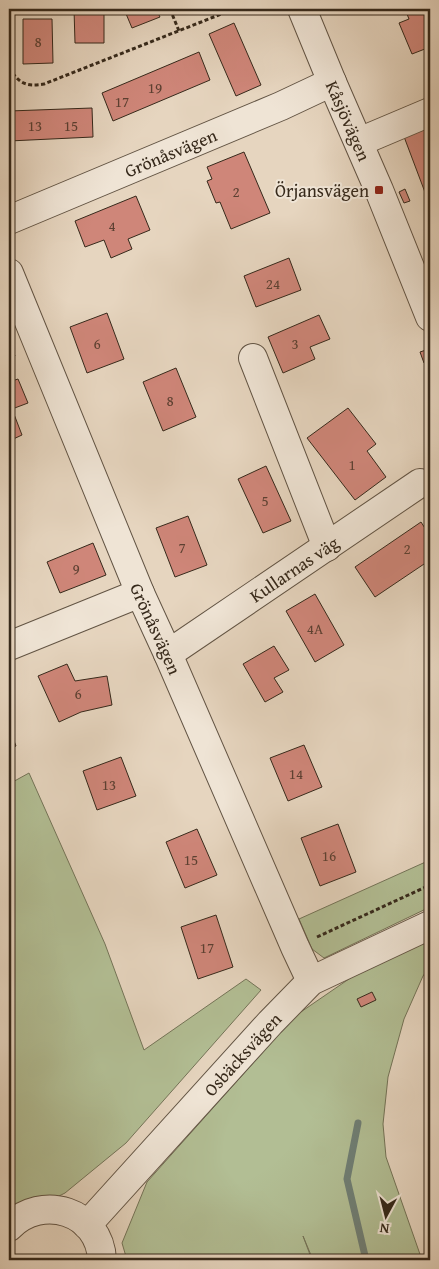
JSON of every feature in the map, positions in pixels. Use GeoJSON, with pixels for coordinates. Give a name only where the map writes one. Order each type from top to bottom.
{"type":"FeatureCollection","features":[{"type":"Feature","properties":{"kind":"street","name":"Kåsjövägen"},"geometry":{"type":"LineString","coordinates":[[302,9],[359,142],[430,317]]}},
{"type":"Feature","properties":{"kind":"street","name":"Grönåsvägen"},"geometry":{"type":"LineString","coordinates":[[9,220],[281,106],[332,82]]}},
{"type":"Feature","properties":{"kind":"street"},"geometry":{"type":"LineString","coordinates":[[359,142],[430,112]]}},
{"type":"Feature","properties":{"kind":"street","name":"Grönåsvägen"},"geometry":{"type":"LineString","coordinates":[[9,273],[140,593],[290,938],[311,981]]}},
{"type":"Feature","properties":{"kind":"street"},"geometry":{"type":"LineString","coordinates":[[252,358],[327,547]]}},
{"type":"Feature","properties":{"kind":"street","name":"Kullarnas väg"},"geometry":{"type":"LineString","coordinates":[[168,654],[420,483]]}},
{"type":"Feature","properties":{"kind":"street"},"geometry":{"type":"LineString","coordinates":[[9,646],[140,593]]}},
{"type":"Feature","properties":{"kind":"street","name":"Osbäcksvägen"},"geometry":{"type":"LineString","coordinates":[[87,1225],[311,981],[430,924]]}},
{"type":"Feature","properties":{"kind":"street"},"geometry":{"type":"LineString","coordinates":[[11,1219],[31,1212],[48,1209],[65,1211],[87,1225],[100,1246],[102,1260]]}},
{"type":"Feature","properties":{"kind":"path"},"geometry":{"type":"LineString","coordinates":[[170,9],[179,30]]}},
{"type":"Feature","properties":{"kind":"path"},"geometry":{"type":"LineString","coordinates":[[9,68],[17,80],[34,86],[44,84],[234,9]]}},
{"type":"Feature","properties":{"kind":"path"},"geometry":{"type":"LineString","coordinates":[[312,939],[430,885]]}},
{"type":"Feature","properties":{"kind":"green space"},"geometry":{"type":"Polygon","coordinates":[[[29,773],[105,944],[144,1050],[246,979],[261,990],[126,1143],[65,1193],[45,1203],[9,1210],[9,784],[29,773]]]}},
{"type":"Feature","properties":{"kind":"green space"},"geometry":{"type":"Polygon","coordinates":[[[430,860],[430,907],[324,958],[312,949],[299,919],[430,860]]]}},
{"type":"Feature","properties":{"kind":"green space"},"geometry":{"type":"Polygon","coordinates":[[[430,939],[430,966],[423,976],[404,1019],[388,1077],[383,1124],[386,1157],[422,1260],[313,1260],[303,1236],[312,1260],[127,1260],[122,1243],[147,1182],[295,1016],[362,970],[430,939]]]}},
{"type":"Feature","properties":{"kind":"building"},"geometry":{"type":"Polygon","coordinates":[[[74,9],[104,9],[104,43],[75,43],[74,9]]]}},
{"type":"Feature","properties":{"kind":"building"},"geometry":{"type":"Polygon","coordinates":[[[124,9],[156,9],[160,17],[132,28],[124,9]]]}},
{"type":"Feature","properties":{"kind":"building"},"geometry":{"type":"Polygon","coordinates":[[[422,9],[425,12],[430,9],[430,47],[412,54],[399,23],[409,19],[407,14],[422,9]]]}},
{"type":"Feature","properties":{"kind":"building"},"geometry":{"type":"Polygon","coordinates":[[[23,19],[52,19],[53,63],[23,64],[23,19]]]}},
{"type":"Feature","properties":{"kind":"building"},"geometry":{"type":"Polygon","coordinates":[[[234,23],[261,85],[236,96],[209,34],[234,23]]]}},
{"type":"Feature","properties":{"kind":"building"},"geometry":{"type":"Polygon","coordinates":[[[199,52],[210,80],[113,121],[102,93],[199,52]]]}},
{"type":"Feature","properties":{"kind":"building"},"geometry":{"type":"Polygon","coordinates":[[[92,108],[93,137],[9,141],[9,111],[92,108]]]}},
{"type":"Feature","properties":{"kind":"building"},"geometry":{"type":"Polygon","coordinates":[[[430,124],[430,194],[426,195],[403,134],[430,124]]]}},
{"type":"Feature","properties":{"kind":"building"},"geometry":{"type":"Polygon","coordinates":[[[244,152],[270,213],[231,229],[220,202],[216,203],[207,181],[212,179],[207,167],[244,152]]]}},
{"type":"Feature","properties":{"kind":"building"},"geometry":{"type":"Polygon","coordinates":[[[405,189],[410,201],[404,203],[399,192],[405,189]]]}},
{"type":"Feature","properties":{"kind":"building"},"geometry":{"type":"Polygon","coordinates":[[[136,196],[150,230],[128,239],[132,249],[111,258],[104,240],[85,247],[75,221],[136,196]]]}},
{"type":"Feature","properties":{"kind":"building"},"geometry":{"type":"Polygon","coordinates":[[[289,258],[301,290],[256,307],[244,276],[289,258]]]}},
{"type":"Feature","properties":{"kind":"building"},"geometry":{"type":"Polygon","coordinates":[[[107,313],[124,359],[87,373],[70,327],[107,313]]]}},
{"type":"Feature","properties":{"kind":"building"},"geometry":{"type":"Polygon","coordinates":[[[319,315],[330,339],[310,347],[315,359],[283,373],[268,337],[319,315]]]}},
{"type":"Feature","properties":{"kind":"building"},"geometry":{"type":"Polygon","coordinates":[[[9,341],[15,356],[9,359],[9,341]]]}},
{"type":"Feature","properties":{"kind":"building"},"geometry":{"type":"Polygon","coordinates":[[[426,350],[430,361],[424,363],[420,352],[426,350]]]}},
{"type":"Feature","properties":{"kind":"building"},"geometry":{"type":"Polygon","coordinates":[[[176,368],[196,417],[163,431],[143,382],[176,368]]]}},
{"type":"Feature","properties":{"kind":"building"},"geometry":{"type":"Polygon","coordinates":[[[18,379],[28,403],[12,409],[22,435],[9,441],[9,382],[18,379]]]}},
{"type":"Feature","properties":{"kind":"building"},"geometry":{"type":"Polygon","coordinates":[[[348,408],[376,444],[367,451],[386,477],[355,500],[307,438],[348,408]]]}},
{"type":"Feature","properties":{"kind":"building"},"geometry":{"type":"Polygon","coordinates":[[[266,466],[291,521],[263,533],[238,479],[266,466]]]}},
{"type":"Feature","properties":{"kind":"building"},"geometry":{"type":"Polygon","coordinates":[[[188,516],[207,565],[175,577],[156,528],[188,516]]]}},
{"type":"Feature","properties":{"kind":"building"},"geometry":{"type":"Polygon","coordinates":[[[421,522],[430,536],[430,560],[375,597],[355,567],[421,522]]]}},
{"type":"Feature","properties":{"kind":"building"},"geometry":{"type":"Polygon","coordinates":[[[93,543],[106,575],[60,593],[47,562],[93,543]]]}},
{"type":"Feature","properties":{"kind":"building"},"geometry":{"type":"Polygon","coordinates":[[[315,594],[344,645],[315,662],[286,611],[315,594]]]}},
{"type":"Feature","properties":{"kind":"building"},"geometry":{"type":"Polygon","coordinates":[[[274,646],[289,670],[274,678],[283,692],[265,702],[243,664],[274,646]]]}},
{"type":"Feature","properties":{"kind":"building"},"geometry":{"type":"Polygon","coordinates":[[[67,664],[75,681],[107,676],[112,705],[81,712],[59,722],[38,676],[67,664]]]}},
{"type":"Feature","properties":{"kind":"building"},"geometry":{"type":"Polygon","coordinates":[[[430,703],[430,718],[425,705],[430,703]]]}},
{"type":"Feature","properties":{"kind":"building"},"geometry":{"type":"Polygon","coordinates":[[[9,728],[16,746],[9,749],[9,728]]]}},
{"type":"Feature","properties":{"kind":"building"},"geometry":{"type":"Polygon","coordinates":[[[304,745],[322,787],[288,801],[270,758],[304,745]]]}},
{"type":"Feature","properties":{"kind":"building"},"geometry":{"type":"Polygon","coordinates":[[[121,757],[136,796],[97,810],[83,771],[121,757]]]}},
{"type":"Feature","properties":{"kind":"building"},"geometry":{"type":"Polygon","coordinates":[[[338,824],[356,872],[320,886],[301,838],[338,824]]]}},
{"type":"Feature","properties":{"kind":"building"},"geometry":{"type":"Polygon","coordinates":[[[197,829],[217,875],[185,888],[166,842],[197,829]]]}},
{"type":"Feature","properties":{"kind":"building"},"geometry":{"type":"Polygon","coordinates":[[[216,915],[233,967],[198,979],[181,927],[216,915]]]}},
{"type":"Feature","properties":{"kind":"building"},"geometry":{"type":"Polygon","coordinates":[[[372,992],[376,1000],[361,1007],[357,999],[372,992]]]}},
{"type":"Feature","properties":{"kind":"waterway"},"geometry":{"type":"LineString","coordinates":[[358,1123],[347,1179],[366,1260]]}},
{"type":"Feature","properties":{"kind":"place","name":"Örjansvägen"},"geometry":{"type":"Point","coordinates":[379,190]}}]}
